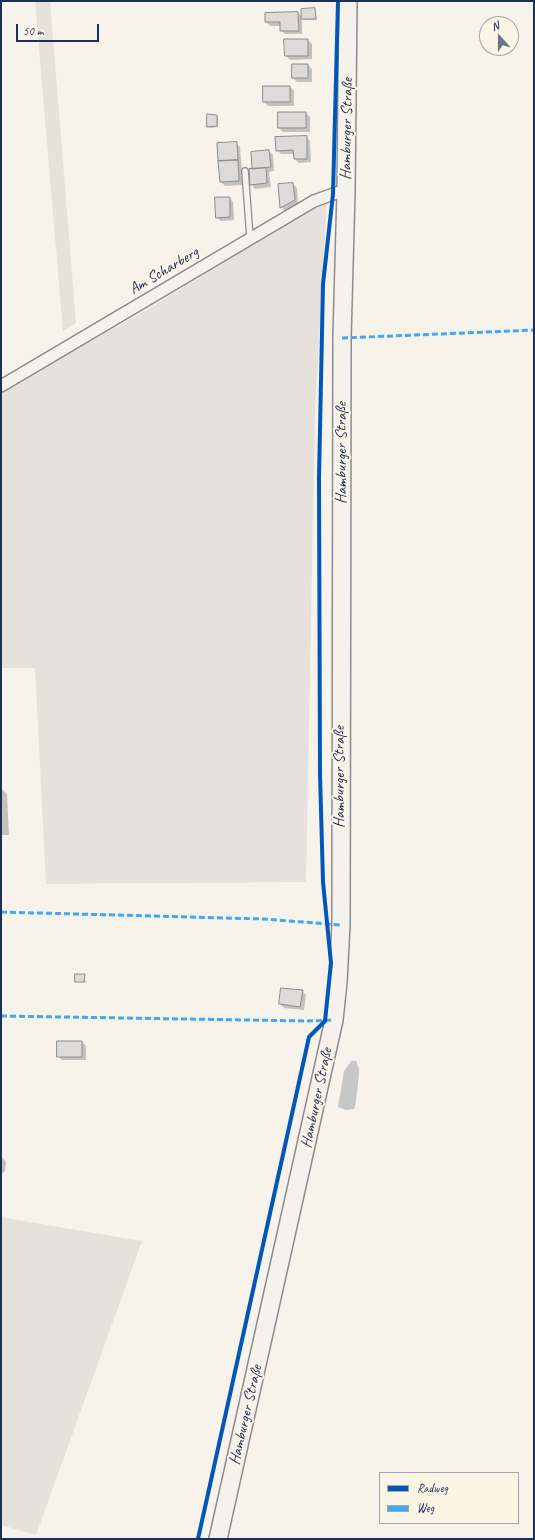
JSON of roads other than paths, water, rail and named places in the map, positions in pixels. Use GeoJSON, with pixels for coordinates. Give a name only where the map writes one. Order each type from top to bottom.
{"type":"FeatureCollection","features":[{"type":"Feature","properties":{"kind":"main road","name":"Hamburger Straße"},"geometry":{"type":"LineString","coordinates":[[218,1539],[286,1241],[337,1005],[341,925],[342,338],[346,192],[348,1]]}},
{"type":"Feature","properties":{"kind":"street","name":"Am Scharberg"},"geometry":{"type":"LineString","coordinates":[[1,386],[314,201],[339,192],[346,192]]}},
{"type":"Feature","properties":{"kind":"lane"},"geometry":{"type":"LineString","coordinates":[[245,170],[250,239]]}}]}
